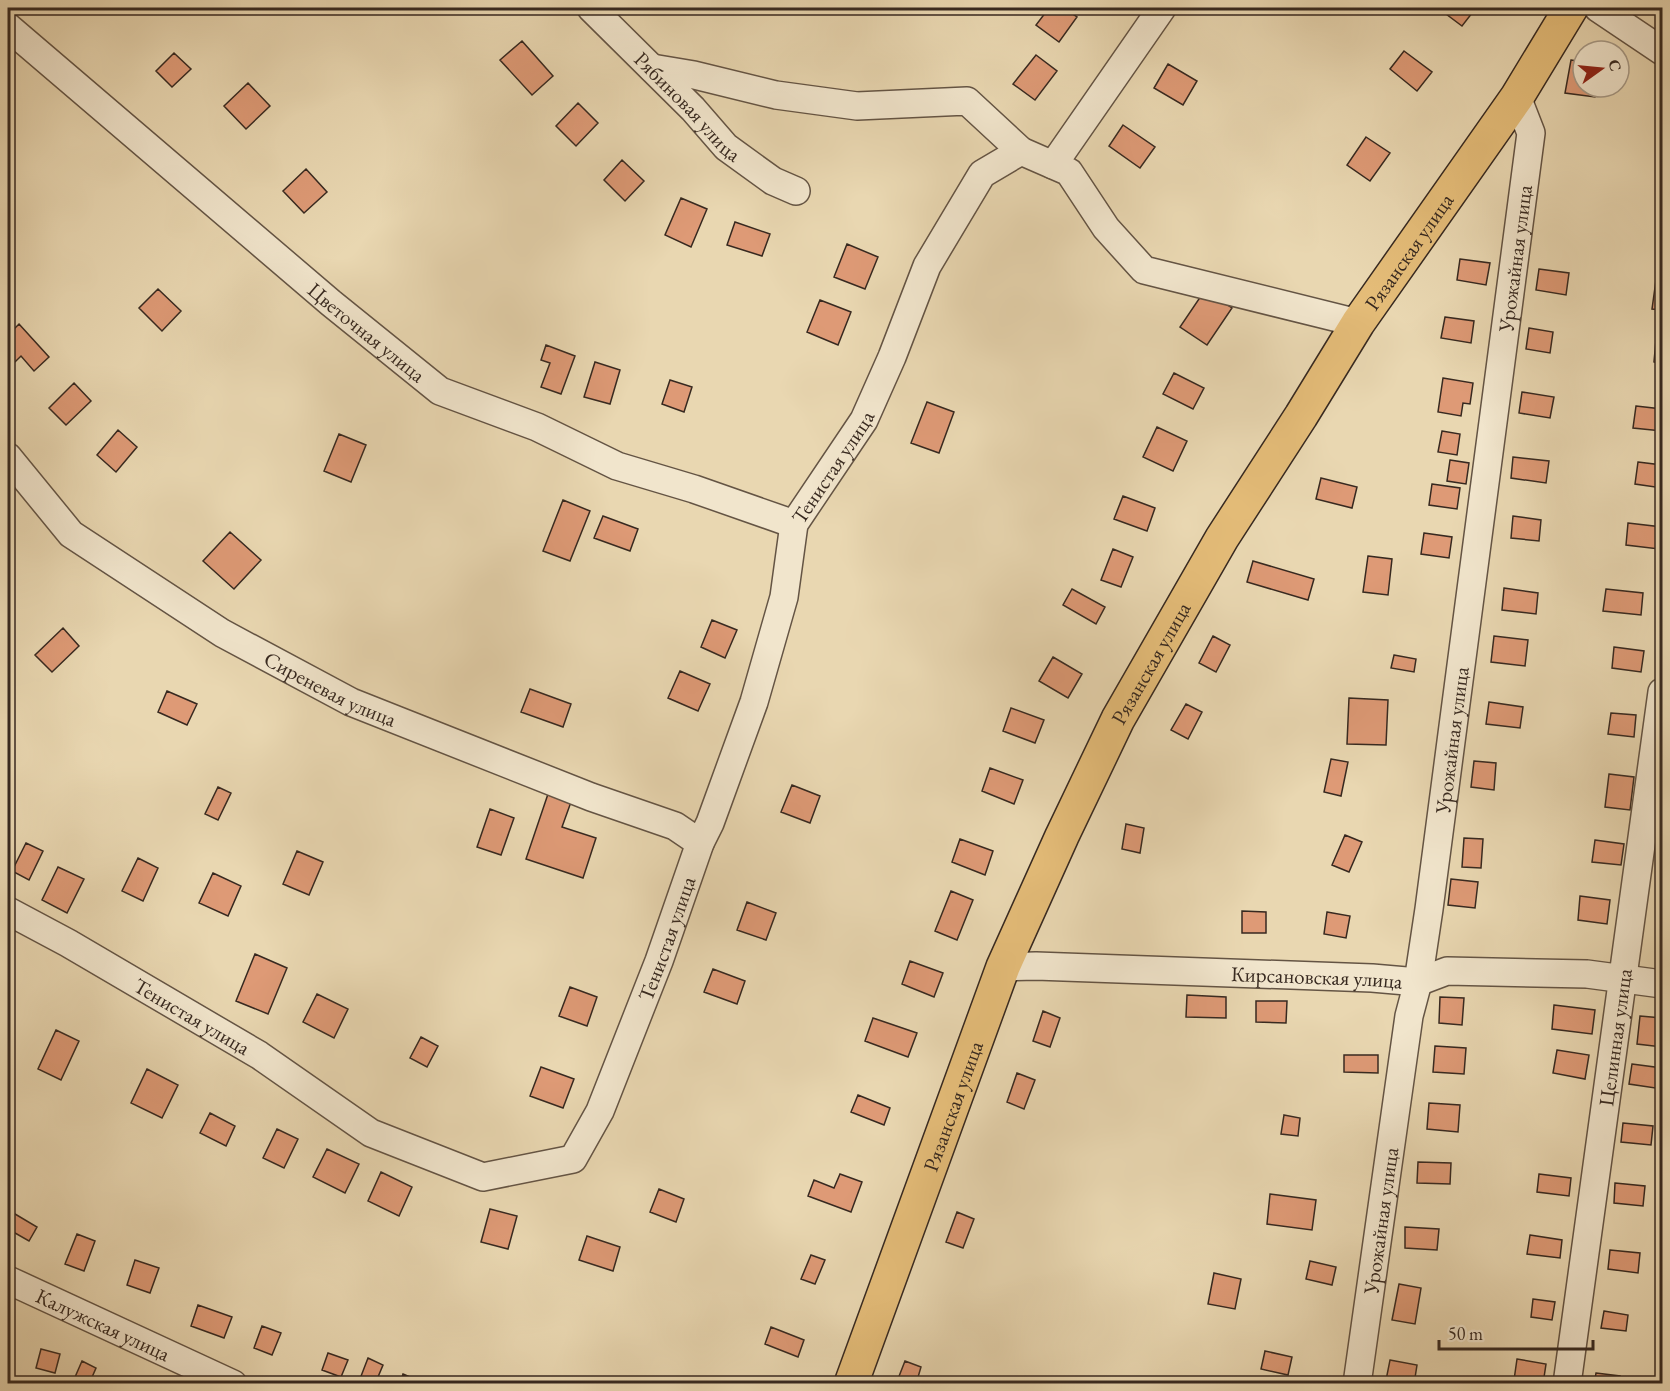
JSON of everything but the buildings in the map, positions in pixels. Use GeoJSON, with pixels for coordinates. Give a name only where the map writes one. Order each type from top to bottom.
{"type":"FeatureCollection","features":[{"type":"Feature","properties":{"kind":"main road","name":"Рязанская улица"},"geometry":{"type":"LineString","coordinates":[[851,1383],[1003,967],[1118,719],[1222,538],[1301,416],[1358,322],[1517,97],[1571,8]]}},
{"type":"Feature","properties":{"kind":"street","name":"Рябиновая улица"},"geometry":{"type":"LineString","coordinates":[[591,8],[693,109],[726,147],[773,181],[796,190]]}},
{"type":"Feature","properties":{"kind":"street"},"geometry":{"type":"LineString","coordinates":[[1053,165],[1162,8]]}},
{"type":"Feature","properties":{"kind":"street"},"geometry":{"type":"LineString","coordinates":[[1598,8],[1662,51]]}},
{"type":"Feature","properties":{"kind":"street","name":"Цветочная улица"},"geometry":{"type":"LineString","coordinates":[[8,27],[331,303],[440,391],[537,427],[617,466],[694,489],[794,524]]}},
{"type":"Feature","properties":{"kind":"street"},"geometry":{"type":"LineString","coordinates":[[652,68],[694,75],[776,95],[857,106],[967,101],[1020,151],[1070,172],[1106,228],[1144,270],[1358,322]]}},
{"type":"Feature","properties":{"kind":"street","name":"Урожайная улица"},"geometry":{"type":"LineString","coordinates":[[1357,1383],[1409,1016],[1418,982],[1531,133],[1517,97]]}},
{"type":"Feature","properties":{"kind":"street","name":"Тенистая улица"},"geometry":{"type":"LineString","coordinates":[[8,911],[259,1055],[371,1133],[483,1177],[573,1160],[600,1111],[659,961],[700,843],[710,823],[754,702],[784,597],[794,524],[864,420],[892,357],[927,266],[982,174],[1020,151]]}},
{"type":"Feature","properties":{"kind":"street","name":"Сиреневая улица"},"geometry":{"type":"LineString","coordinates":[[8,457],[71,534],[222,633],[351,702],[591,797],[675,826],[700,843]]}},
{"type":"Feature","properties":{"kind":"street","name":"Целинная улица"},"geometry":{"type":"LineString","coordinates":[[1567,1383],[1662,692]]}},
{"type":"Feature","properties":{"kind":"street","name":"Кирсановская улица"},"geometry":{"type":"LineString","coordinates":[[1003,967],[1036,966],[1372,978],[1418,982],[1447,970],[1587,974],[1662,984]]}},
{"type":"Feature","properties":{"kind":"street","name":"Калужская улица"},"geometry":{"type":"LineString","coordinates":[[8,1280],[233,1383]]}}]}
